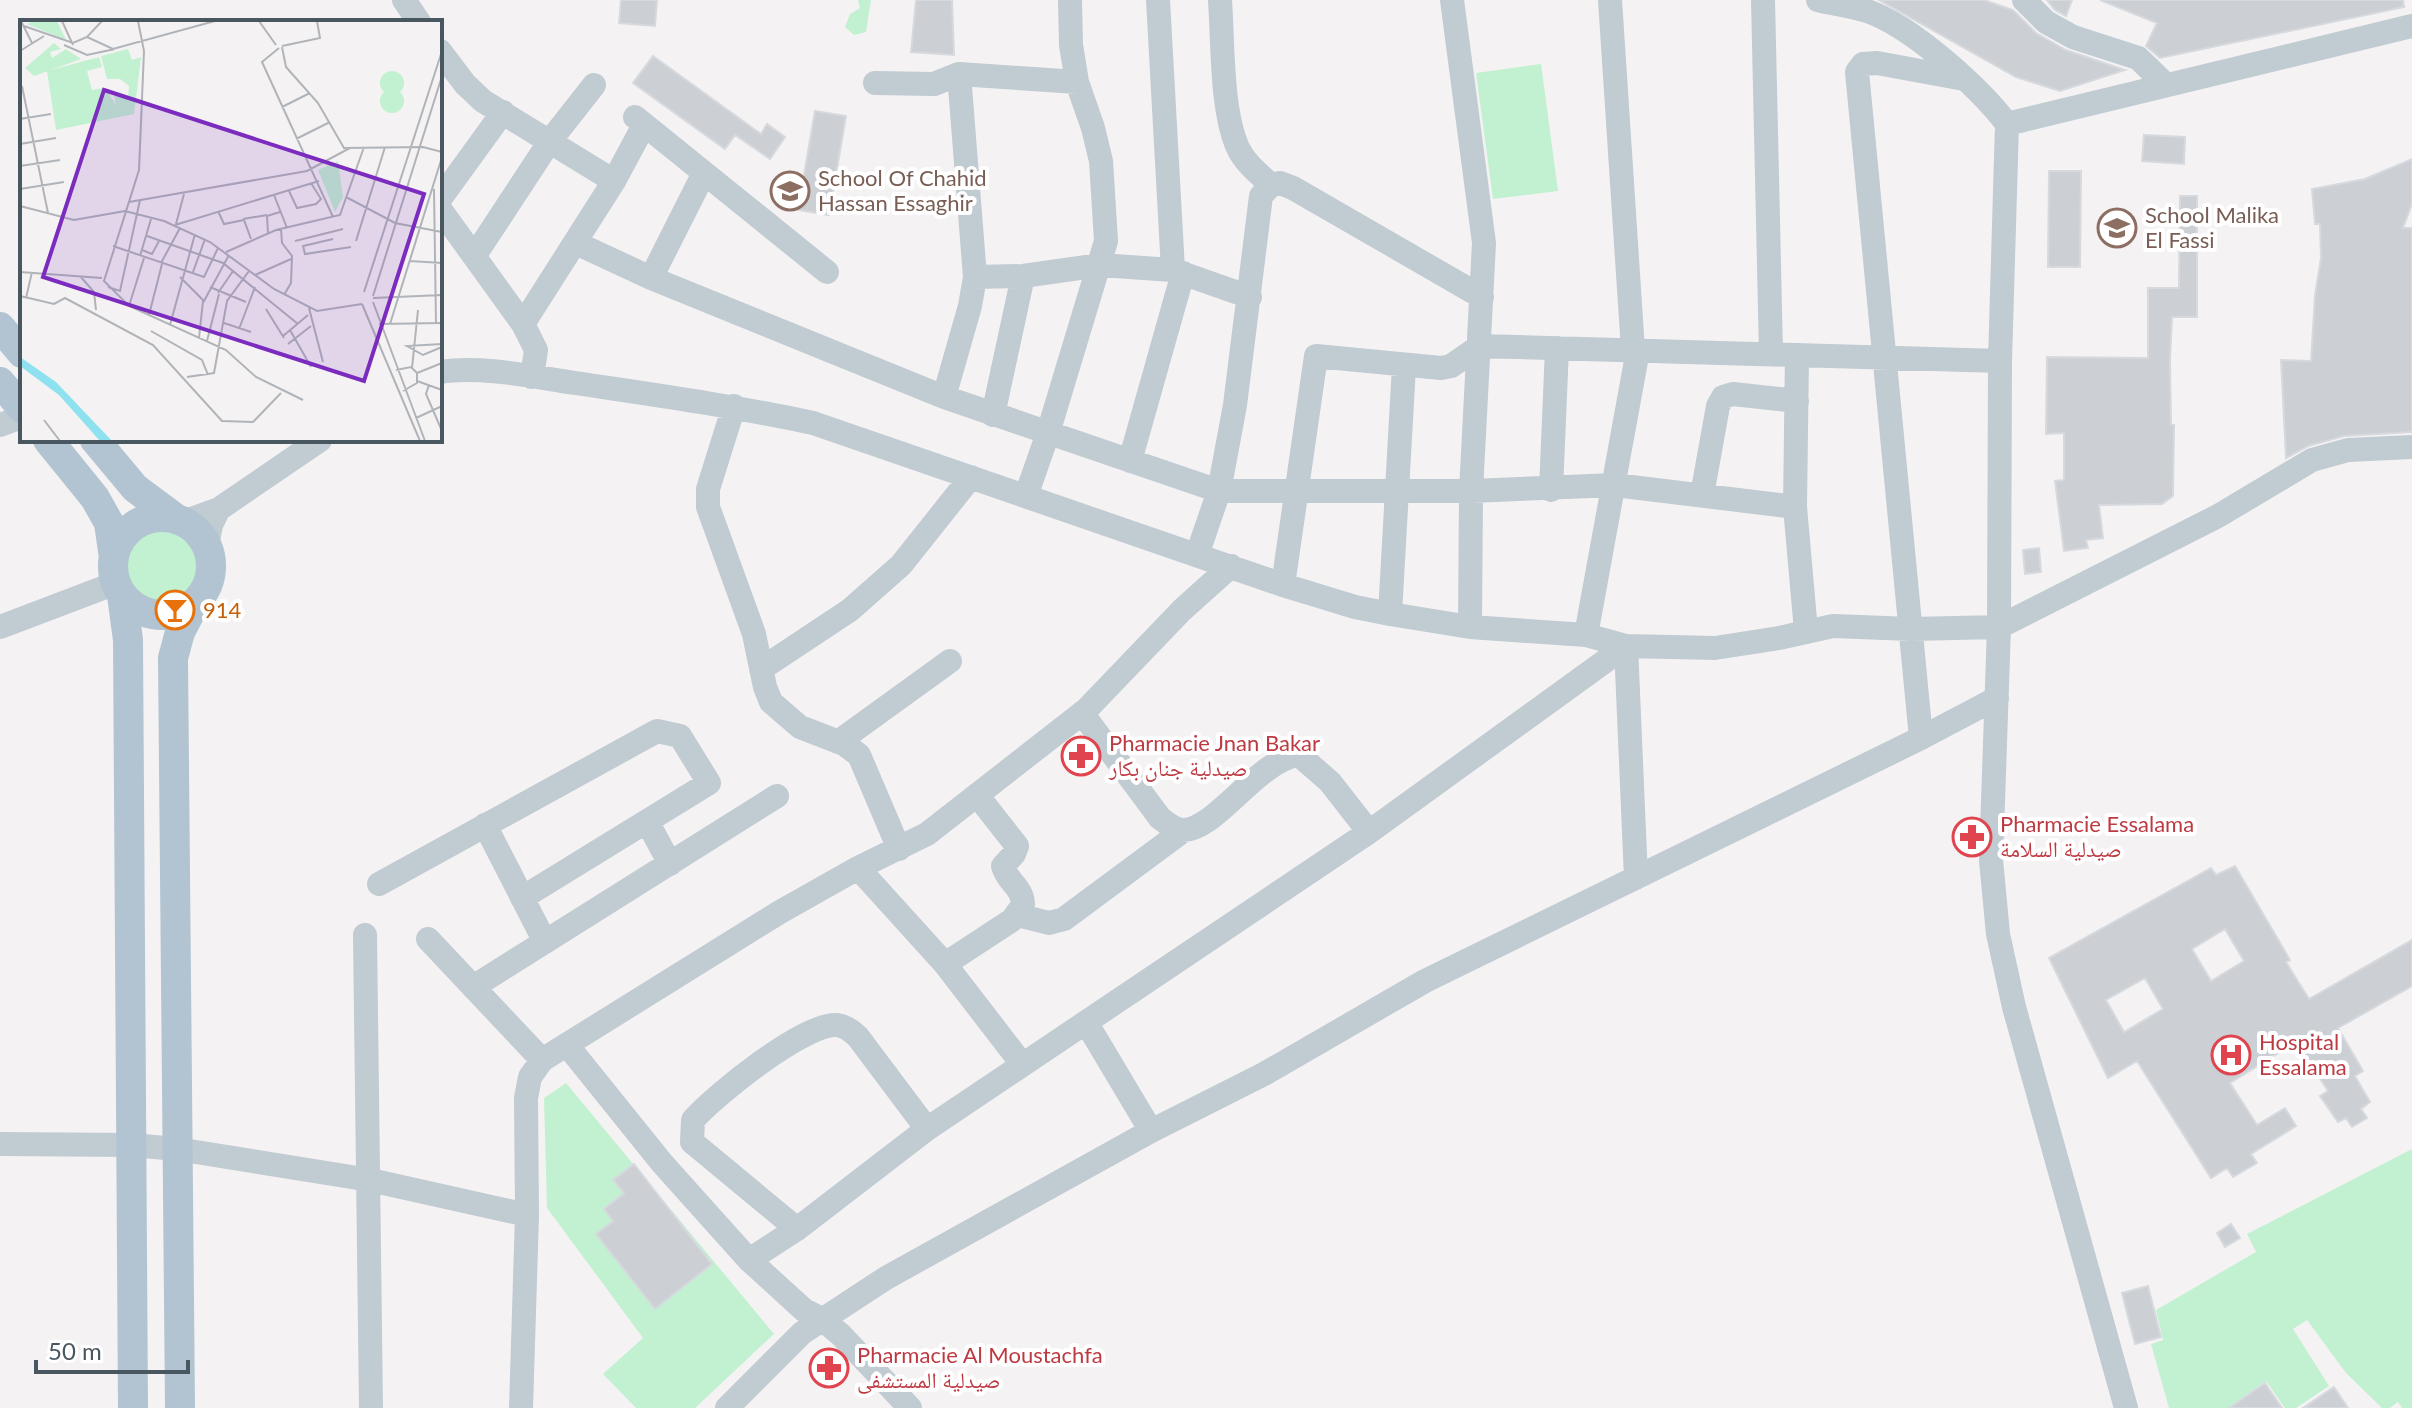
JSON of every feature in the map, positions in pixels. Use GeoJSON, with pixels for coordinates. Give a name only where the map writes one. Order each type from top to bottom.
{"type":"FeatureCollection","features":[{"type":"Feature","properties":{"kind":"main road"},"geometry":{"type":"LineString","coordinates":[[0,327],[20,351]]}},
{"type":"Feature","properties":{"kind":"main road"},"geometry":{"type":"LineString","coordinates":[[0,382],[20,406]]}},
{"type":"Feature","properties":{"kind":"main road"},"geometry":{"type":"LineString","coordinates":[[50,442],[95,498],[109,523],[128,640],[133,1408]]}},
{"type":"Feature","properties":{"kind":"main road"},"geometry":{"type":"LineString","coordinates":[[97,442],[135,488],[197,532],[211,558],[209,583],[180,632],[173,658],[180,1408]]}},
{"type":"Feature","properties":{"kind":"main road"},"geometry":{"type":"LineString","coordinates":[[180,521],[150,519],[126,533],[118,545],[117,579],[134,607],[149,614],[181,612],[195,603]]}},
{"type":"Feature","properties":{"kind":"street"},"geometry":{"type":"LineString","coordinates":[[404,0],[418,20]]}},
{"type":"Feature","properties":{"kind":"street"},"geometry":{"type":"LineString","coordinates":[[1026,496],[1106,241],[1101,161],[1077,82],[1071,45],[1070,0]]}},
{"type":"Feature","properties":{"kind":"street"},"geometry":{"type":"LineString","coordinates":[[1130,461],[1178,271],[1158,0]]}},
{"type":"Feature","properties":{"kind":"street"},"geometry":{"type":"LineString","coordinates":[[1220,0],[1229,119],[1237,146],[1247,163],[1271,185]]}},
{"type":"Feature","properties":{"kind":"street"},"geometry":{"type":"LineString","coordinates":[[1452,0],[1484,243],[1471,491],[1470,627]]}},
{"type":"Feature","properties":{"kind":"street"},"geometry":{"type":"LineString","coordinates":[[1586,635],[1615,485],[1636,350],[1610,0]]}},
{"type":"Feature","properties":{"kind":"street"},"geometry":{"type":"LineString","coordinates":[[1763,0],[1771,354]]}},
{"type":"Feature","properties":{"kind":"street"},"geometry":{"type":"LineString","coordinates":[[1818,0],[1868,12],[1902,30],[1968,80],[1990,101],[2007,124],[2000,361],[1999,627],[1991,860],[1998,934],[2014,1007],[2126,1408]]}},
{"type":"Feature","properties":{"kind":"street"},"geometry":{"type":"LineString","coordinates":[[2024,0],[2046,22],[2073,37],[2138,58],[2165,84]]}},
{"type":"Feature","properties":{"kind":"street"},"geometry":{"type":"LineString","coordinates":[[2007,124],[2412,26]]}},
{"type":"Feature","properties":{"kind":"street"},"geometry":{"type":"LineString","coordinates":[[442,54],[465,84],[483,101],[614,181]]}},
{"type":"Feature","properties":{"kind":"street"},"geometry":{"type":"LineString","coordinates":[[1921,738],[1857,72],[1863,64],[1877,63],[1968,80]]}},
{"type":"Feature","properties":{"kind":"street"},"geometry":{"type":"LineString","coordinates":[[875,83],[934,84],[959,74],[1077,82]]}},
{"type":"Feature","properties":{"kind":"street"},"geometry":{"type":"LineString","coordinates":[[944,397],[970,306],[975,277],[959,74]]}},
{"type":"Feature","properties":{"kind":"street"},"geometry":{"type":"LineString","coordinates":[[475,255],[550,141],[594,85]]}},
{"type":"Feature","properties":{"kind":"street"},"geometry":{"type":"LineString","coordinates":[[442,196],[503,112]]}},
{"type":"Feature","properties":{"kind":"street"},"geometry":{"type":"LineString","coordinates":[[523,324],[614,181],[640,121],[827,272]]}},
{"type":"Feature","properties":{"kind":"street"},"geometry":{"type":"LineString","coordinates":[[651,278],[704,173]]}},
{"type":"Feature","properties":{"kind":"street"},"geometry":{"type":"LineString","coordinates":[[1197,555],[1219,491],[1235,405],[1261,196],[1271,185],[1280,183],[1293,188],[1482,297]]}},
{"type":"Feature","properties":{"kind":"street"},"geometry":{"type":"LineString","coordinates":[[442,212],[523,324],[536,350],[532,377]]}},
{"type":"Feature","properties":{"kind":"street"},"geometry":{"type":"LineString","coordinates":[[576,243],[651,278],[944,397],[1219,491],[1551,490],[1615,485],[1795,507]]}},
{"type":"Feature","properties":{"kind":"street"},"geometry":{"type":"LineString","coordinates":[[975,277],[1023,276],[1100,265],[1178,271],[1250,297]]}},
{"type":"Feature","properties":{"kind":"street"},"geometry":{"type":"LineString","coordinates":[[993,415],[1023,276]]}},
{"type":"Feature","properties":{"kind":"street"},"geometry":{"type":"LineString","coordinates":[[1283,585],[1316,356],[1428,368],[1451,366],[1480,346],[2000,361]]}},
{"type":"Feature","properties":{"kind":"street"},"geometry":{"type":"LineString","coordinates":[[1551,490],[1557,348]]}},
{"type":"Feature","properties":{"kind":"street"},"geometry":{"type":"LineString","coordinates":[[1797,355],[1795,507],[1806,631]]}},
{"type":"Feature","properties":{"kind":"street"},"geometry":{"type":"LineString","coordinates":[[1390,614],[1404,366]]}},
{"type":"Feature","properties":{"kind":"street"},"geometry":{"type":"LineString","coordinates":[[442,372],[475,371],[532,377],[734,406],[813,423],[1355,607],[1470,627],[1586,635],[1626,646],[1715,648],[1833,626],[1911,629],[1999,627],[2218,516],[2312,460],[2348,450],[2412,447]]}},
{"type":"Feature","properties":{"kind":"street"},"geometry":{"type":"LineString","coordinates":[[1702,495],[1718,406],[1723,397],[1733,394],[1797,401]]}},
{"type":"Feature","properties":{"kind":"street"},"geometry":{"type":"LineString","coordinates":[[734,406],[708,489],[708,507],[749,619],[771,702],[800,727],[854,749],[863,761],[899,849]]}},
{"type":"Feature","properties":{"kind":"street"},"geometry":{"type":"LineString","coordinates":[[0,425],[20,418]]}},
{"type":"Feature","properties":{"kind":"street"},"geometry":{"type":"LineString","coordinates":[[180,521],[219,509],[317,442]]}},
{"type":"Feature","properties":{"kind":"street"},"geometry":{"type":"LineString","coordinates":[[761,669],[850,610],[901,565],[929,534],[971,477]]}},
{"type":"Feature","properties":{"kind":"street"},"geometry":{"type":"LineString","coordinates":[[207,546],[211,525],[219,509]]}},
{"type":"Feature","properties":{"kind":"street"},"geometry":{"type":"LineString","coordinates":[[521,1408],[527,1215],[526,1098],[530,1077],[542,1060],[780,912],[927,834],[1082,713],[1182,610],[1231,566]]}},
{"type":"Feature","properties":{"kind":"street"},"geometry":{"type":"LineString","coordinates":[[0,627],[117,579]]}},
{"type":"Feature","properties":{"kind":"street"},"geometry":{"type":"LineString","coordinates":[[749,1260],[797,1229],[927,1129],[1369,832],[1626,646]]}},
{"type":"Feature","properties":{"kind":"street"},"geometry":{"type":"LineString","coordinates":[[1626,646],[1636,878]]}},
{"type":"Feature","properties":{"kind":"street"},"geometry":{"type":"LineString","coordinates":[[838,742],[950,661]]}},
{"type":"Feature","properties":{"kind":"street"},"geometry":{"type":"LineString","coordinates":[[727,1408],[802,1333],[886,1278],[1151,1131],[1264,1074],[1425,981],[1997,698]]}},
{"type":"Feature","properties":{"kind":"street"},"geometry":{"type":"LineString","coordinates":[[1082,713],[1160,818],[1171,827],[1184,830]]}},
{"type":"Feature","properties":{"kind":"street"},"geometry":{"type":"LineString","coordinates":[[379,884],[657,731],[680,736],[709,783],[522,898]]}},
{"type":"Feature","properties":{"kind":"street"},"geometry":{"type":"LineString","coordinates":[[1018,915],[1049,923],[1064,919],[1184,830],[1207,819],[1269,768],[1299,755],[1330,782],[1369,832]]}},
{"type":"Feature","properties":{"kind":"street"},"geometry":{"type":"LineString","coordinates":[[945,964],[1018,915],[1023,905],[1023,896],[1003,866],[1017,846],[977,795]]}},
{"type":"Feature","properties":{"kind":"street"},"geometry":{"type":"LineString","coordinates":[[473,987],[777,796]]}},
{"type":"Feature","properties":{"kind":"street"},"geometry":{"type":"LineString","coordinates":[[647,821],[670,864]]}},
{"type":"Feature","properties":{"kind":"street"},"geometry":{"type":"LineString","coordinates":[[485,825],[545,942]]}},
{"type":"Feature","properties":{"kind":"street"},"geometry":{"type":"LineString","coordinates":[[858,868],[945,964],[1022,1064]]}},
{"type":"Feature","properties":{"kind":"street"},"geometry":{"type":"LineString","coordinates":[[365,935],[371,1408]]}},
{"type":"Feature","properties":{"kind":"street"},"geometry":{"type":"LineString","coordinates":[[428,939],[542,1060]]}},
{"type":"Feature","properties":{"kind":"street"},"geometry":{"type":"LineString","coordinates":[[1086,1022],[1151,1131]]}},
{"type":"Feature","properties":{"kind":"street"},"geometry":{"type":"LineString","coordinates":[[797,1229],[692,1142],[693,1120],[717,1096],[762,1062],[812,1031],[837,1025],[849,1028],[858,1037],[927,1129]]}},
{"type":"Feature","properties":{"kind":"street"},"geometry":{"type":"LineString","coordinates":[[567,1045],[662,1163],[749,1260],[804,1310],[822,1319],[841,1335],[910,1408]]}},
{"type":"Feature","properties":{"kind":"street"},"geometry":{"type":"LineString","coordinates":[[0,1144],[132,1145],[177,1149],[370,1180],[527,1215]]}},
{"type":"Feature","properties":{"kind":"green space"},"geometry":{"type":"Polygon","coordinates":[[[858,0],[871,0],[866,32],[854,35],[845,27],[850,14],[860,8],[858,0]]]}},
{"type":"Feature","properties":{"kind":"green space"},"geometry":{"type":"Polygon","coordinates":[[[1541,64],[1558,191],[1493,199],[1476,73],[1541,64]]]}},
{"type":"Feature","properties":{"kind":"green space"},"geometry":{"type":"Polygon","coordinates":[[[165,527],[180,530],[192,538],[200,550],[203,565],[200,580],[192,592],[180,600],[165,603],[150,600],[138,592],[130,580],[127,565],[130,550],[138,538],[150,530],[165,527]]]}},
{"type":"Feature","properties":{"kind":"green space"},"geometry":{"type":"Polygon","coordinates":[[[566,1083],[774,1334],[695,1408],[636,1408],[603,1374],[643,1338],[547,1208],[544,1098],[566,1083]]]}},
{"type":"Feature","properties":{"kind":"green space"},"geometry":{"type":"Polygon","coordinates":[[[2412,1149],[2412,1408],[2402,1408],[2398,1402],[2390,1408],[2382,1408],[2346,1373],[2307,1320],[2293,1329],[2329,1386],[2296,1408],[2285,1408],[2266,1381],[2228,1408],[2169,1408],[2151,1344],[2163,1340],[2156,1310],[2256,1252],[2247,1234],[2412,1149]]]}},
{"type":"Feature","properties":{"kind":"building"},"geometry":{"type":"Polygon","coordinates":[[[621,0],[657,0],[655,26],[619,23],[621,0]]]}},
{"type":"Feature","properties":{"kind":"building"},"geometry":{"type":"Polygon","coordinates":[[[916,0],[952,0],[954,55],[911,52],[916,0]]]}},
{"type":"Feature","properties":{"kind":"building"},"geometry":{"type":"Polygon","coordinates":[[[1879,0],[1984,0],[2013,10],[2036,33],[2066,50],[2125,70],[2060,91],[2016,77],[1879,0]]]}},
{"type":"Feature","properties":{"kind":"building"},"geometry":{"type":"Polygon","coordinates":[[[2047,0],[2072,0],[2066,16],[2055,10],[2047,0]]]}},
{"type":"Feature","properties":{"kind":"building"},"geometry":{"type":"Polygon","coordinates":[[[2100,0],[2403,0],[2404,7],[2160,58],[2146,46],[2157,23],[2100,0]]]}},
{"type":"Feature","properties":{"kind":"building"},"geometry":{"type":"Polygon","coordinates":[[[653,56],[761,134],[767,124],[785,137],[770,159],[735,135],[725,149],[633,83],[653,56]]]}},
{"type":"Feature","properties":{"kind":"building"},"geometry":{"type":"Polygon","coordinates":[[[815,111],[846,116],[829,215],[798,210],[815,111]]]}},
{"type":"Feature","properties":{"kind":"building"},"geometry":{"type":"Polygon","coordinates":[[[2144,135],[2185,137],[2184,164],[2142,161],[2144,135]]]}},
{"type":"Feature","properties":{"kind":"building"},"geometry":{"type":"Polygon","coordinates":[[[2412,159],[2412,204],[2403,228],[2412,228],[2412,432],[2344,436],[2308,446],[2286,458],[2281,360],[2311,361],[2321,258],[2320,224],[2315,224],[2312,189],[2365,179],[2412,159]]]}},
{"type":"Feature","properties":{"kind":"building"},"geometry":{"type":"Polygon","coordinates":[[[2049,171],[2081,171],[2080,267],[2048,267],[2049,171]]]}},
{"type":"Feature","properties":{"kind":"building"},"geometry":{"type":"Polygon","coordinates":[[[2180,196],[2197,196],[2197,317],[2172,317],[2173,496],[2162,504],[2099,505],[2103,538],[2086,540],[2088,548],[2064,551],[2055,481],[2064,480],[2064,433],[2046,434],[2047,357],[2148,358],[2148,288],[2179,288],[2180,196]]]}},
{"type":"Feature","properties":{"kind":"building"},"geometry":{"type":"Polygon","coordinates":[[[2039,548],[2041,572],[2025,574],[2023,550],[2039,548]]]}},
{"type":"Feature","properties":{"kind":"building"},"geometry":{"type":"Polygon","coordinates":[[[2235,866],[2309,999],[2412,940],[2412,986],[2338,1028],[2363,1071],[2355,1076],[2370,1102],[2361,1109],[2367,1118],[2352,1127],[2346,1118],[2338,1122],[2320,1096],[2328,1091],[2296,1042],[2230,1083],[2257,1125],[2285,1108],[2296,1126],[2251,1154],[2257,1163],[2233,1177],[2227,1168],[2211,1178],[2137,1061],[2108,1078],[2049,958],[2211,868],[2216,875],[2235,866]],[[2225,929],[2192,949],[2211,981],[2244,961],[2225,929]],[[2145,978],[2106,1000],[2124,1032],[2163,1009],[2145,978]]]}},
{"type":"Feature","properties":{"kind":"building"},"geometry":{"type":"Polygon","coordinates":[[[634,1164],[712,1264],[655,1309],[596,1234],[613,1221],[604,1209],[624,1193],[613,1180],[634,1164]]]}},
{"type":"Feature","properties":{"kind":"building"},"geometry":{"type":"Polygon","coordinates":[[[2231,1224],[2240,1238],[2225,1247],[2217,1233],[2231,1224]]]}},
{"type":"Feature","properties":{"kind":"building"},"geometry":{"type":"Polygon","coordinates":[[[2148,1286],[2161,1337],[2135,1344],[2122,1293],[2148,1286]]]}},
{"type":"Feature","properties":{"kind":"building"},"geometry":{"type":"Polygon","coordinates":[[[2265,1383],[2282,1408],[2229,1408],[2265,1383]]]}},
{"type":"Feature","properties":{"kind":"building"},"geometry":{"type":"Polygon","coordinates":[[[2334,1387],[2348,1408],[2303,1408],[2334,1387]]]}},
{"type":"Feature","properties":{"kind":"place","name":"School Of Chahid Hassan Essaghir"},"geometry":{"type":"Point","coordinates":[790,191]}},
{"type":"Feature","properties":{"kind":"place","name":"School Malika El Fassi"},"geometry":{"type":"Point","coordinates":[2117,228]}},
{"type":"Feature","properties":{"kind":"place","name":"914"},"geometry":{"type":"Point","coordinates":[175,610]}},
{"type":"Feature","properties":{"kind":"place","name":"Pharmacie Jnan Bakar صيدلية جنان بكار"},"geometry":{"type":"Point","coordinates":[1081,756]}},
{"type":"Feature","properties":{"kind":"place","name":"Pharmacie Essalama صيدلية السلامة"},"geometry":{"type":"Point","coordinates":[1972,837]}},
{"type":"Feature","properties":{"kind":"place","name":"Hospital Essalama"},"geometry":{"type":"Point","coordinates":[2231,1055]}},
{"type":"Feature","properties":{"kind":"place","name":"Pharmacie Al Moustachfa صيدلية المستشفى"},"geometry":{"type":"Point","coordinates":[829,1368]}}]}
